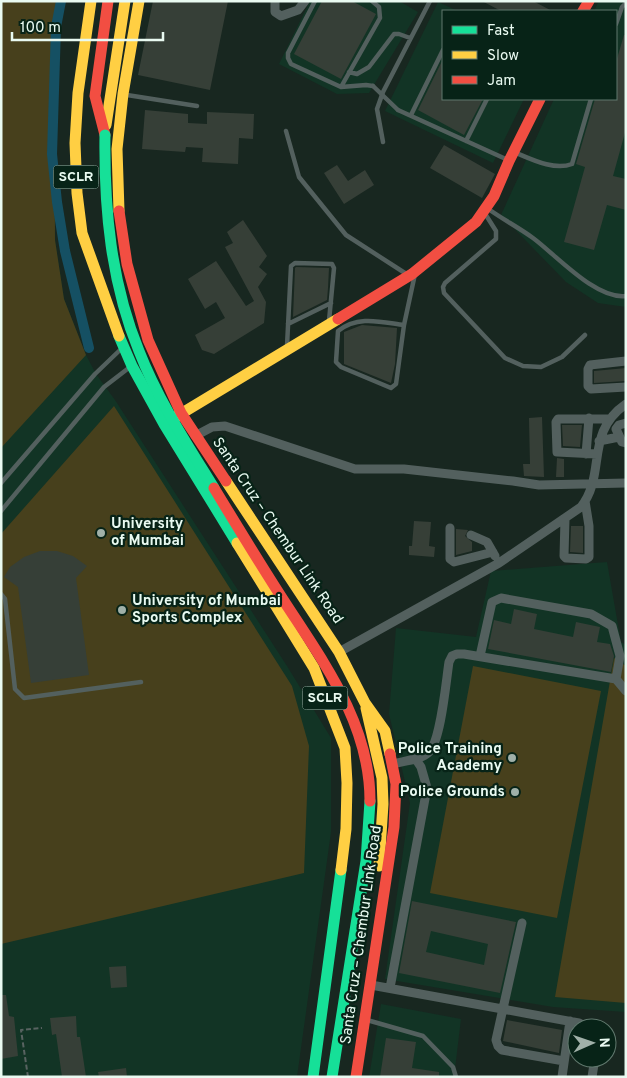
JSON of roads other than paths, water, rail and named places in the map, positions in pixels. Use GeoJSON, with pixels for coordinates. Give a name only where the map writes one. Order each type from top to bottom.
{"type":"FeatureCollection","features":[{"type":"Feature","properties":{"kind":"main road","name":"Santa Cruz – Chembur Link Road"},"geometry":{"type":"LineString","coordinates":[[91,1],[78,102],[75,143],[77,193],[82,233],[123,347],[132,366],[164,424],[314,668],[345,748],[347,783],[346,829],[313,1077]]}},
{"type":"Feature","properties":{"kind":"main road"},"geometry":{"type":"LineString","coordinates":[[105,135],[96,96],[108,1]]}},
{"type":"Feature","properties":{"kind":"main road"},"geometry":{"type":"LineString","coordinates":[[125,1],[105,135],[106,202],[112,260],[126,318],[146,370],[167,410],[337,684],[356,725],[365,751],[370,804],[366,866],[332,1077]]}},
{"type":"Feature","properties":{"kind":"main road","name":"Santa Cruz – Chembur Link Road"},"geometry":{"type":"LineString","coordinates":[[138,1],[116,149],[118,205],[127,264],[148,340],[181,413],[339,652],[365,703],[385,731],[392,764],[396,784],[394,827],[356,1077]]}},
{"type":"Feature","properties":{"kind":"main road"},"geometry":{"type":"LineString","coordinates":[[164,424],[329,324],[363,312],[476,222],[494,196],[540,100]]}},
{"type":"Feature","properties":{"kind":"main road"},"geometry":{"type":"LineString","coordinates":[[345,1077],[379,867],[383,804],[382,778],[369,728],[365,703]]}},
{"type":"Feature","properties":{"kind":"street"},"geometry":{"type":"LineString","coordinates":[[275,1],[275,12],[281,16],[298,10],[305,1]]}},
{"type":"Feature","properties":{"kind":"street"},"geometry":{"type":"LineString","coordinates":[[626,361],[590,365],[588,369],[588,386],[591,389],[626,387]]}},
{"type":"Feature","properties":{"kind":"street"},"geometry":{"type":"LineString","coordinates":[[339,652],[499,563],[581,507],[592,484],[601,433],[609,419],[626,404]]}},
{"type":"Feature","properties":{"kind":"street"},"geometry":{"type":"LineString","coordinates":[[586,454],[589,418]]}},
{"type":"Feature","properties":{"kind":"street"},"geometry":{"type":"LineString","coordinates":[[597,454],[557,452],[556,422],[558,419],[609,419]]}},
{"type":"Feature","properties":{"kind":"street"},"geometry":{"type":"LineString","coordinates":[[626,423],[619,425],[616,429],[622,442],[626,444]]}},
{"type":"Feature","properties":{"kind":"street"},"geometry":{"type":"LineString","coordinates":[[195,436],[212,427],[225,426],[355,469],[404,469],[514,480],[538,485],[626,483]]}},
{"type":"Feature","properties":{"kind":"street"},"geometry":{"type":"LineString","coordinates":[[599,441],[619,437]]}},
{"type":"Feature","properties":{"kind":"street"},"geometry":{"type":"LineString","coordinates":[[565,519],[564,556],[566,558],[586,559],[589,557],[585,502]]}},
{"type":"Feature","properties":{"kind":"street"},"geometry":{"type":"LineString","coordinates":[[450,528],[450,559],[452,561],[493,552]]}},
{"type":"Feature","properties":{"kind":"street"},"geometry":{"type":"LineString","coordinates":[[471,534],[487,542],[499,563]]}},
{"type":"Feature","properties":{"kind":"street"},"geometry":{"type":"LineString","coordinates":[[480,656],[492,602],[501,598],[591,614],[612,626],[620,656],[616,679]]}},
{"type":"Feature","properties":{"kind":"street"},"geometry":{"type":"LineString","coordinates":[[392,764],[428,754],[434,746],[440,721],[449,662],[452,656],[457,654],[480,656],[616,679],[626,691]]}},
{"type":"Feature","properties":{"kind":"street"},"geometry":{"type":"LineString","coordinates":[[390,988],[427,788],[421,767],[415,758]]}},
{"type":"Feature","properties":{"kind":"street"},"geometry":{"type":"LineString","coordinates":[[522,923],[496,1040],[502,1050],[564,1061]]}},
{"type":"Feature","properties":{"kind":"street"},"geometry":{"type":"LineString","coordinates":[[371,985],[567,1020]]}},
{"type":"Feature","properties":{"kind":"street"},"geometry":{"type":"LineString","coordinates":[[562,1077],[567,1041]]}},
{"type":"Feature","properties":{"kind":"lane"},"geometry":{"type":"LineString","coordinates":[[314,1],[288,53],[291,64],[341,87],[373,86],[398,110],[466,141],[512,157],[564,167],[572,164],[591,100]]}},
{"type":"Feature","properties":{"kind":"lane"},"geometry":{"type":"LineString","coordinates":[[341,87],[380,18],[379,7],[372,1]]}},
{"type":"Feature","properties":{"kind":"lane"},"geometry":{"type":"LineString","coordinates":[[383,142],[377,109],[382,92],[430,1]]}},
{"type":"Feature","properties":{"kind":"lane"},"geometry":{"type":"LineString","coordinates":[[617,21],[622,7],[626,3]]}},
{"type":"Feature","properties":{"kind":"lane"},"geometry":{"type":"LineString","coordinates":[[349,72],[357,74],[369,67],[394,34],[410,38]]}},
{"type":"Feature","properties":{"kind":"lane"},"geometry":{"type":"LineString","coordinates":[[410,115],[442,52]]}},
{"type":"Feature","properties":{"kind":"lane"},"geometry":{"type":"LineString","coordinates":[[123,94],[197,106]]}},
{"type":"Feature","properties":{"kind":"lane"},"geometry":{"type":"LineString","coordinates":[[466,141],[486,100]]}},
{"type":"Feature","properties":{"kind":"lane"},"geometry":{"type":"LineString","coordinates":[[286,131],[299,177],[346,235],[413,273],[396,384],[390,388],[340,367],[336,362],[338,331],[363,312],[404,325]]}},
{"type":"Feature","properties":{"kind":"lane"},"geometry":{"type":"LineString","coordinates":[[485,209],[532,238],[582,280],[616,297],[626,296]]}},
{"type":"Feature","properties":{"kind":"lane"},"geometry":{"type":"LineString","coordinates":[[485,209],[496,231],[496,239],[445,283],[443,287],[444,293],[505,358],[523,366],[541,366],[562,357],[585,334]]}},
{"type":"Feature","properties":{"kind":"lane"},"geometry":{"type":"LineString","coordinates":[[287,350],[291,266],[295,263],[332,264],[334,268],[329,324]]}},
{"type":"Feature","properties":{"kind":"lane"},"geometry":{"type":"LineString","coordinates":[[288,324],[331,303]]}},
{"type":"Feature","properties":{"kind":"lane"},"geometry":{"type":"LineString","coordinates":[[1,483],[95,374],[123,347],[148,340]]}},
{"type":"Feature","properties":{"kind":"lane"},"geometry":{"type":"LineString","coordinates":[[1,511],[104,387],[132,366],[148,340]]}},
{"type":"Feature","properties":{"kind":"lane"},"geometry":{"type":"LineString","coordinates":[[1,594],[5,599],[15,689],[21,697],[140,682]]}},
{"type":"Feature","properties":{"kind":"lane"},"geometry":{"type":"LineString","coordinates":[[365,1020],[423,1036],[453,1067],[456,1077]]}},
{"type":"Feature","properties":{"kind":"waterway"},"geometry":{"type":"LineString","coordinates":[[61,1],[56,27],[52,154],[65,251],[89,348]]}},
{"type":"Feature","properties":{"kind":"place","name":"University of Mumbai"},"geometry":{"type":"Point","coordinates":[101,533]}},
{"type":"Feature","properties":{"kind":"place","name":"University of Mumbai Sports Complex"},"geometry":{"type":"Point","coordinates":[122,610]}},
{"type":"Feature","properties":{"kind":"place","name":"Police Training Academy"},"geometry":{"type":"Point","coordinates":[512,758]}},
{"type":"Feature","properties":{"kind":"place","name":"Police Grounds"},"geometry":{"type":"Point","coordinates":[515,792]}}]}
